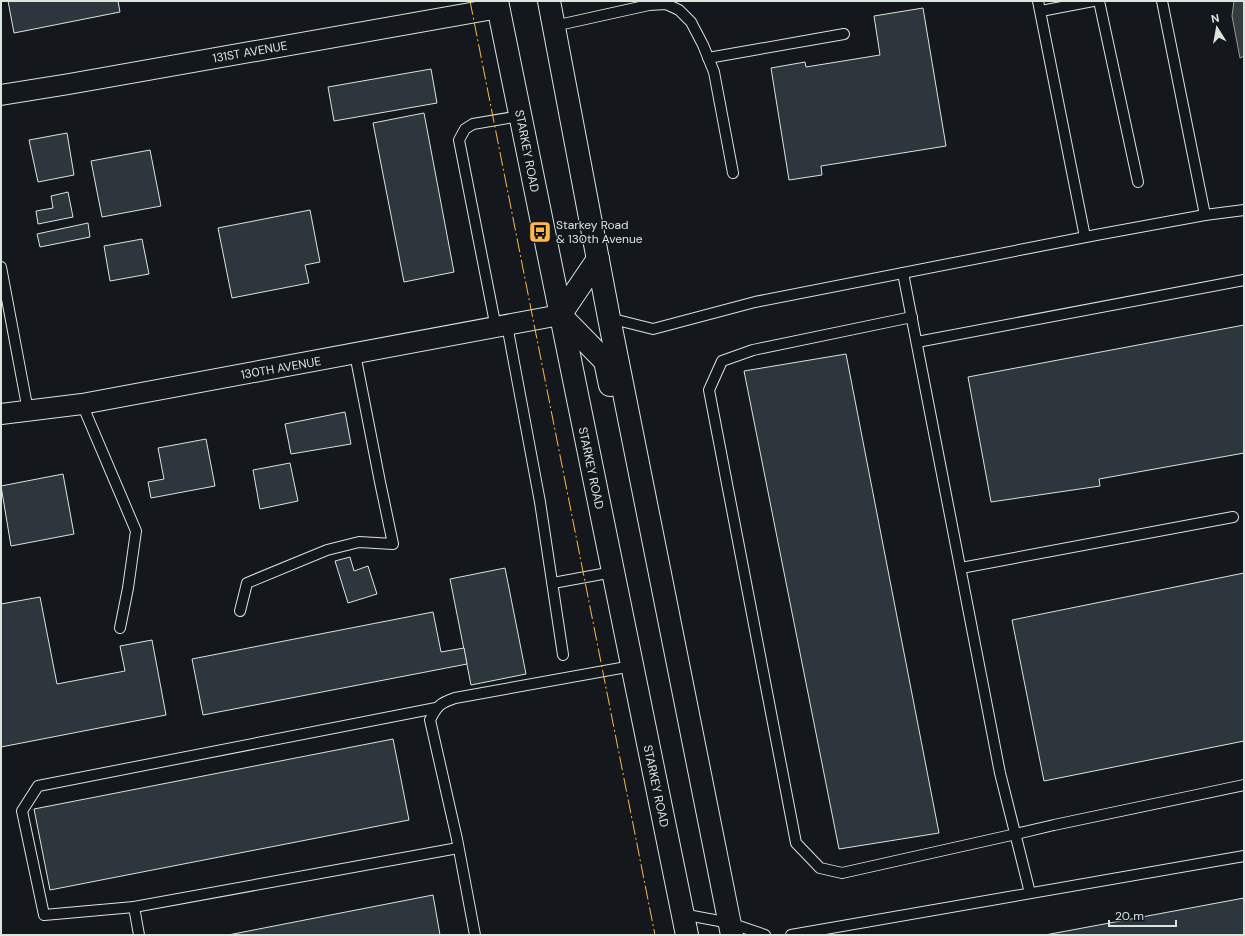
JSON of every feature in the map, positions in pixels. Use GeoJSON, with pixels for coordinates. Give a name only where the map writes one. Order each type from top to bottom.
{"type":"FeatureCollection","features":[{"type":"Feature","properties":{"kind":"main road"},"geometry":{"type":"LineString","coordinates":[[549,1],[609,318],[731,929]]}},
{"type":"Feature","properties":{"kind":"main road","name":"STARKEY ROAD"},"geometry":{"type":"LineString","coordinates":[[498,4],[685,925]]}},
{"type":"Feature","properties":{"kind":"main road"},"geometry":{"type":"LineString","coordinates":[[598,259],[560,315],[605,361],[627,480],[644,494]]}},
{"type":"Feature","properties":{"kind":"street","name":"131ST AVENUE"},"geometry":{"type":"LineString","coordinates":[[1,95],[69,84],[498,4]]}},
{"type":"Feature","properties":{"kind":"street","name":"130TH AVENUE"},"geometry":{"type":"LineString","coordinates":[[1,414],[82,404],[560,315]]}},
{"type":"Feature","properties":{"kind":"lane"},"geometry":{"type":"LineString","coordinates":[[1038,1],[1085,237]]}},
{"type":"Feature","properties":{"kind":"lane"},"geometry":{"type":"LineString","coordinates":[[1041,12],[1093,1]]}},
{"type":"Feature","properties":{"kind":"lane"},"geometry":{"type":"LineString","coordinates":[[1099,1],[1138,182]]}},
{"type":"Feature","properties":{"kind":"lane"},"geometry":{"type":"LineString","coordinates":[[1162,1],[1205,215]]}},
{"type":"Feature","properties":{"kind":"lane"},"geometry":{"type":"LineString","coordinates":[[554,26],[649,5],[666,4],[679,10],[691,22],[703,45],[714,72],[733,173]]}},
{"type":"Feature","properties":{"kind":"lane"},"geometry":{"type":"LineString","coordinates":[[708,58],[844,34]]}},
{"type":"Feature","properties":{"kind":"lane"},"geometry":{"type":"LineString","coordinates":[[520,116],[473,124],[464,129],[460,140],[540,502],[563,655]]}},
{"type":"Feature","properties":{"kind":"lane"},"geometry":{"type":"LineString","coordinates":[[609,318],[653,329],[755,302],[1085,237],[1205,215],[1244,210]]}},
{"type":"Feature","properties":{"kind":"lane"},"geometry":{"type":"LineString","coordinates":[[1,267],[28,411]]}},
{"type":"Feature","properties":{"kind":"lane"},"geometry":{"type":"LineString","coordinates":[[903,273],[1000,773],[1030,893]]}},
{"type":"Feature","properties":{"kind":"lane"},"geometry":{"type":"LineString","coordinates":[[916,342],[1244,280]]}},
{"type":"Feature","properties":{"kind":"lane"},"geometry":{"type":"LineString","coordinates":[[912,316],[754,350],[722,361],[709,390],[796,843],[820,868],[842,873],[1054,825],[1244,785]]}},
{"type":"Feature","properties":{"kind":"lane"},"geometry":{"type":"LineString","coordinates":[[240,610],[247,583],[327,550],[359,542],[393,544],[355,354]]}},
{"type":"Feature","properties":{"kind":"lane"},"geometry":{"type":"LineString","coordinates":[[82,404],[136,531],[128,588],[120,628]]}},
{"type":"Feature","properties":{"kind":"lane"},"geometry":{"type":"LineString","coordinates":[[961,568],[1233,518]]}},
{"type":"Feature","properties":{"kind":"lane"},"geometry":{"type":"LineString","coordinates":[[553,583],[613,572]]}},
{"type":"Feature","properties":{"kind":"lane"},"geometry":{"type":"LineString","coordinates":[[475,935],[430,720],[436,708],[444,701],[455,698],[632,666]]}},
{"type":"Feature","properties":{"kind":"lane"},"geometry":{"type":"LineString","coordinates":[[436,708],[38,786],[22,811],[44,915],[134,907],[458,848]]}},
{"type":"Feature","properties":{"kind":"lane"},"geometry":{"type":"LineString","coordinates":[[791,935],[1244,856]]}},
{"type":"Feature","properties":{"kind":"lane"},"geometry":{"type":"LineString","coordinates":[[134,907],[139,935]]}},
{"type":"Feature","properties":{"kind":"lane"},"geometry":{"type":"LineString","coordinates":[[685,925],[731,929],[765,935]]}},
{"type":"Feature","properties":{"kind":"shaded area"},"geometry":{"type":"Polygon","coordinates":[[[1234,1],[1244,1],[1244,56],[1240,58],[1232,16],[1234,1]]]}},
{"type":"Feature","properties":{"kind":"building"},"geometry":{"type":"Polygon","coordinates":[[[8,1],[118,1],[120,12],[14,33],[8,1]]]}},
{"type":"Feature","properties":{"kind":"building"},"geometry":{"type":"Polygon","coordinates":[[[923,8],[946,146],[821,166],[822,175],[789,180],[771,68],[805,62],[806,67],[880,55],[874,16],[923,8]]]}},
{"type":"Feature","properties":{"kind":"building"},"geometry":{"type":"Polygon","coordinates":[[[431,69],[437,103],[334,121],[328,87],[431,69]]]}},
{"type":"Feature","properties":{"kind":"building"},"geometry":{"type":"Polygon","coordinates":[[[424,113],[454,272],[404,282],[373,123],[424,113]]]}},
{"type":"Feature","properties":{"kind":"building"},"geometry":{"type":"Polygon","coordinates":[[[67,133],[74,175],[38,182],[29,140],[67,133]]]}},
{"type":"Feature","properties":{"kind":"building"},"geometry":{"type":"Polygon","coordinates":[[[150,150],[161,206],[102,217],[91,161],[150,150]]]}},
{"type":"Feature","properties":{"kind":"building"},"geometry":{"type":"Polygon","coordinates":[[[68,192],[73,217],[38,224],[36,211],[53,208],[51,196],[68,192]]]}},
{"type":"Feature","properties":{"kind":"building"},"geometry":{"type":"Polygon","coordinates":[[[310,210],[320,262],[305,265],[309,283],[232,298],[218,228],[310,210]]]}},
{"type":"Feature","properties":{"kind":"building"},"geometry":{"type":"Polygon","coordinates":[[[88,223],[90,237],[40,247],[37,234],[88,223]]]}},
{"type":"Feature","properties":{"kind":"building"},"geometry":{"type":"Polygon","coordinates":[[[142,239],[149,274],[110,281],[104,246],[142,239]]]}},
{"type":"Feature","properties":{"kind":"building"},"geometry":{"type":"Polygon","coordinates":[[[1244,325],[1244,453],[1099,479],[1100,486],[991,502],[968,377],[1244,325]]]}},
{"type":"Feature","properties":{"kind":"building"},"geometry":{"type":"Polygon","coordinates":[[[846,354],[939,833],[839,849],[744,371],[846,354]]]}},
{"type":"Feature","properties":{"kind":"building"},"geometry":{"type":"Polygon","coordinates":[[[345,412],[351,444],[291,454],[285,424],[345,412]]]}},
{"type":"Feature","properties":{"kind":"building"},"geometry":{"type":"Polygon","coordinates":[[[206,439],[215,486],[151,498],[148,482],[164,479],[158,448],[206,439]]]}},
{"type":"Feature","properties":{"kind":"building"},"geometry":{"type":"Polygon","coordinates":[[[290,463],[298,501],[260,509],[253,470],[290,463]]]}},
{"type":"Feature","properties":{"kind":"building"},"geometry":{"type":"Polygon","coordinates":[[[63,474],[74,534],[11,546],[1,486],[63,474]]]}},
{"type":"Feature","properties":{"kind":"building"},"geometry":{"type":"Polygon","coordinates":[[[350,557],[354,571],[368,566],[377,594],[348,603],[335,561],[350,557]]]}},
{"type":"Feature","properties":{"kind":"building"},"geometry":{"type":"Polygon","coordinates":[[[505,568],[526,674],[471,685],[450,579],[505,568]]]}},
{"type":"Feature","properties":{"kind":"building"},"geometry":{"type":"Polygon","coordinates":[[[1244,573],[1244,741],[1044,781],[1012,620],[1244,573]]]}},
{"type":"Feature","properties":{"kind":"building"},"geometry":{"type":"Polygon","coordinates":[[[40,597],[57,684],[125,671],[120,646],[152,640],[166,715],[1,747],[1,604],[40,597]]]}},
{"type":"Feature","properties":{"kind":"building"},"geometry":{"type":"Polygon","coordinates":[[[433,612],[441,652],[464,648],[467,664],[203,715],[192,659],[433,612]]]}},
{"type":"Feature","properties":{"kind":"building"},"geometry":{"type":"Polygon","coordinates":[[[393,739],[409,820],[50,890],[34,809],[393,739]]]}},
{"type":"Feature","properties":{"kind":"building"},"geometry":{"type":"Polygon","coordinates":[[[433,895],[440,935],[228,935],[433,895]]]}},
{"type":"Feature","properties":{"kind":"building"},"geometry":{"type":"Polygon","coordinates":[[[1244,898],[1244,935],[1045,935],[1244,898]]]}},
{"type":"Feature","properties":{"kind":"power"},"geometry":{"type":"LineString","coordinates":[[470,1],[655,935]]}},
{"type":"Feature","properties":{"kind":"place","name":"Starkey Road & 130th Avenue"},"geometry":{"type":"Point","coordinates":[540,232]}}]}
